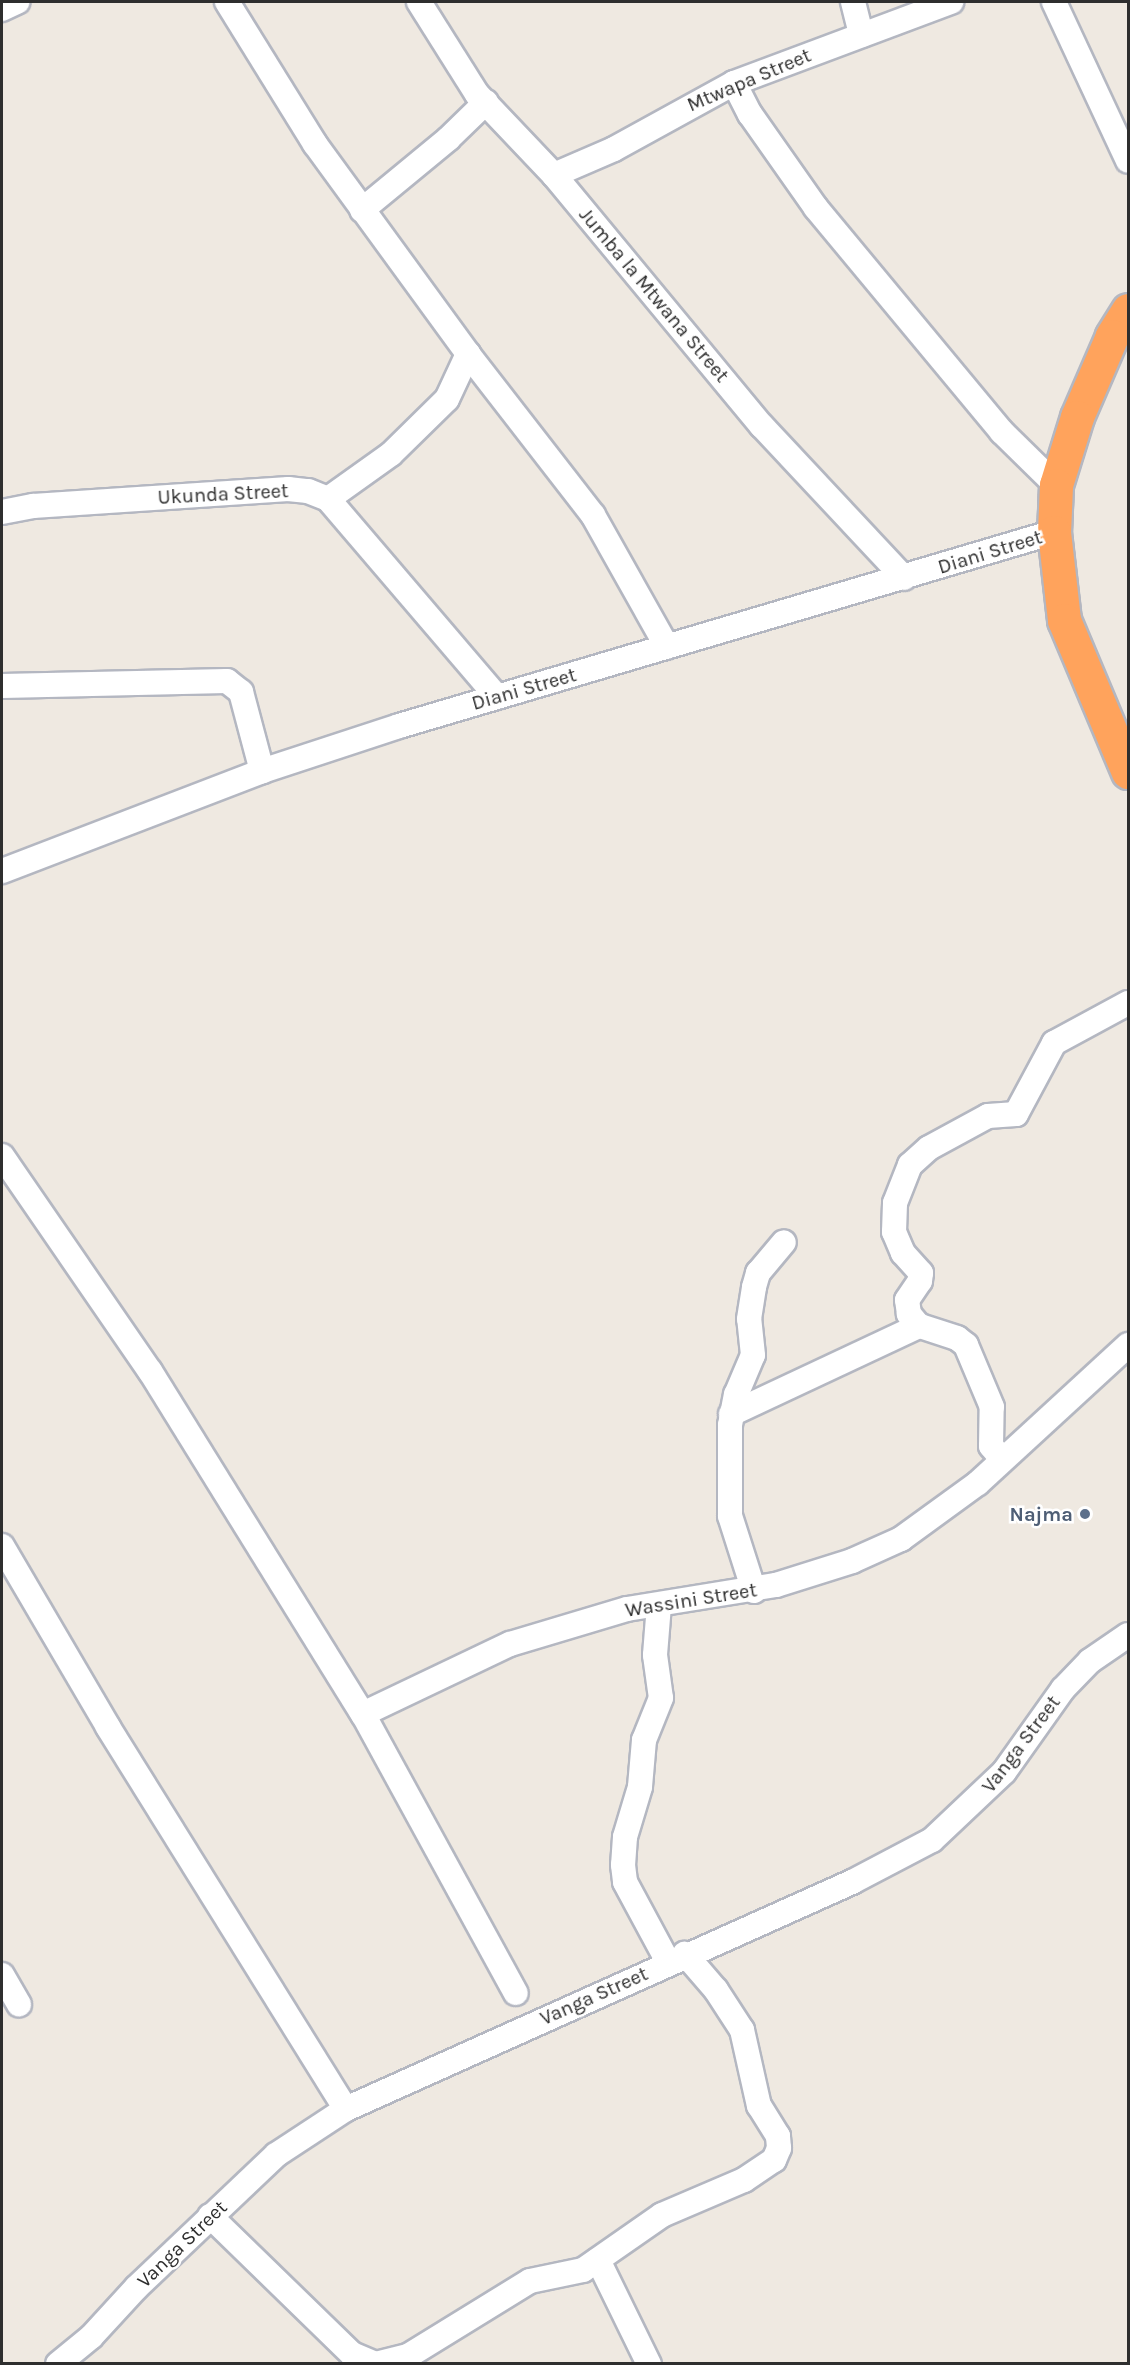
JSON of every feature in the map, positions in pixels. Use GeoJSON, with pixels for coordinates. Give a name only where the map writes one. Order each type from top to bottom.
{"type":"FeatureCollection","features":[{"type":"Feature","properties":{"kind":"highway"},"geometry":{"type":"LineString","coordinates":[[1128,310],[1112,336],[1077,417],[1056,485],[1054,532],[1064,620],[1128,772]]}},
{"type":"Feature","properties":{"kind":"street"},"geometry":{"type":"LineString","coordinates":[[2,9],[17,2]]}},
{"type":"Feature","properties":{"kind":"street"},"geometry":{"type":"LineString","coordinates":[[227,2],[315,144],[362,210],[468,354],[593,515],[667,648]]}},
{"type":"Feature","properties":{"kind":"street","name":"Jumba la Mtwana Street"},"geometry":{"type":"LineString","coordinates":[[419,2],[468,81],[554,175],[762,426],[904,578]]}},
{"type":"Feature","properties":{"kind":"street"},"geometry":{"type":"LineString","coordinates":[[853,2],[861,34]]}},
{"type":"Feature","properties":{"kind":"street","name":"Mtwapa Street"},"geometry":{"type":"LineString","coordinates":[[554,175],[614,149],[734,83],[951,2]]}},
{"type":"Feature","properties":{"kind":"street"},"geometry":{"type":"LineString","coordinates":[[1054,2],[1128,161]]}},
{"type":"Feature","properties":{"kind":"street"},"geometry":{"type":"LineString","coordinates":[[734,83],[750,114],[823,217],[1002,432],[1056,485]]}},
{"type":"Feature","properties":{"kind":"street"},"geometry":{"type":"LineString","coordinates":[[362,210],[486,102]]}},
{"type":"Feature","properties":{"kind":"street"},"geometry":{"type":"LineString","coordinates":[[468,354],[447,399],[391,454],[328,499],[497,697]]}},
{"type":"Feature","properties":{"kind":"street","name":"Ukunda Street"},"geometry":{"type":"LineString","coordinates":[[2,512],[33,506],[288,489],[328,499]]}},
{"type":"Feature","properties":{"kind":"street","name":"Diani Street"},"geometry":{"type":"LineString","coordinates":[[2,871],[262,771],[497,697],[1054,532]]}},
{"type":"Feature","properties":{"kind":"street"},"geometry":{"type":"LineString","coordinates":[[2,686],[227,681],[241,692],[262,771]]}},
{"type":"Feature","properties":{"kind":"street"},"geometry":{"type":"LineString","coordinates":[[1002,1459],[991,1446],[992,1407],[966,1345],[957,1338],[919,1326],[906,1307],[921,1273],[903,1253],[892,1223],[898,1192],[910,1165],[962,1128],[995,1114],[1016,1114],[1054,1043],[1128,1003]]}},
{"type":"Feature","properties":{"kind":"street"},"geometry":{"type":"LineString","coordinates":[[2,1156],[150,1371],[363,1714],[516,1993]]}},
{"type":"Feature","properties":{"kind":"street"},"geometry":{"type":"LineString","coordinates":[[754,1591],[735,1536],[728,1498],[731,1414],[753,1355],[749,1319],[756,1280],[784,1242]]}},
{"type":"Feature","properties":{"kind":"street"},"geometry":{"type":"LineString","coordinates":[[731,1414],[919,1326]]}},
{"type":"Feature","properties":{"kind":"street","name":"Wassini Street"},"geometry":{"type":"LineString","coordinates":[[363,1714],[510,1644],[587,1619],[659,1605],[754,1591],[832,1568],[902,1539],[946,1509],[1128,1345]]}},
{"type":"Feature","properties":{"kind":"street"},"geometry":{"type":"LineString","coordinates":[[2,1546],[108,1727],[346,2109]]}},
{"type":"Feature","properties":{"kind":"street"},"geometry":{"type":"LineString","coordinates":[[210,2216],[352,2354],[376,2364],[408,2356],[515,2288],[530,2281],[575,2273],[598,2260],[662,2215],[764,2170],[779,2148],[778,2136],[759,2106],[742,2030],[716,1990],[677,1958],[625,1882],[623,1865],[625,1837],[640,1787],[644,1740],[661,1698],[655,1655],[659,1605]]}},
{"type":"Feature","properties":{"kind":"street","name":"Vanga Street"},"geometry":{"type":"LineString","coordinates":[[58,2364],[91,2337],[210,2216],[276,2156],[346,2109],[852,1881],[932,1840],[1004,1772],[1063,1689],[1090,1661],[1128,1635]]}},
{"type":"Feature","properties":{"kind":"street"},"geometry":{"type":"LineString","coordinates":[[2,1975],[19,2005]]}},
{"type":"Feature","properties":{"kind":"street"},"geometry":{"type":"LineString","coordinates":[[598,2260],[649,2364]]}},
{"type":"Feature","properties":{"kind":"place","name":"Najma"},"geometry":{"type":"Point","coordinates":[1085,1514]}}]}
